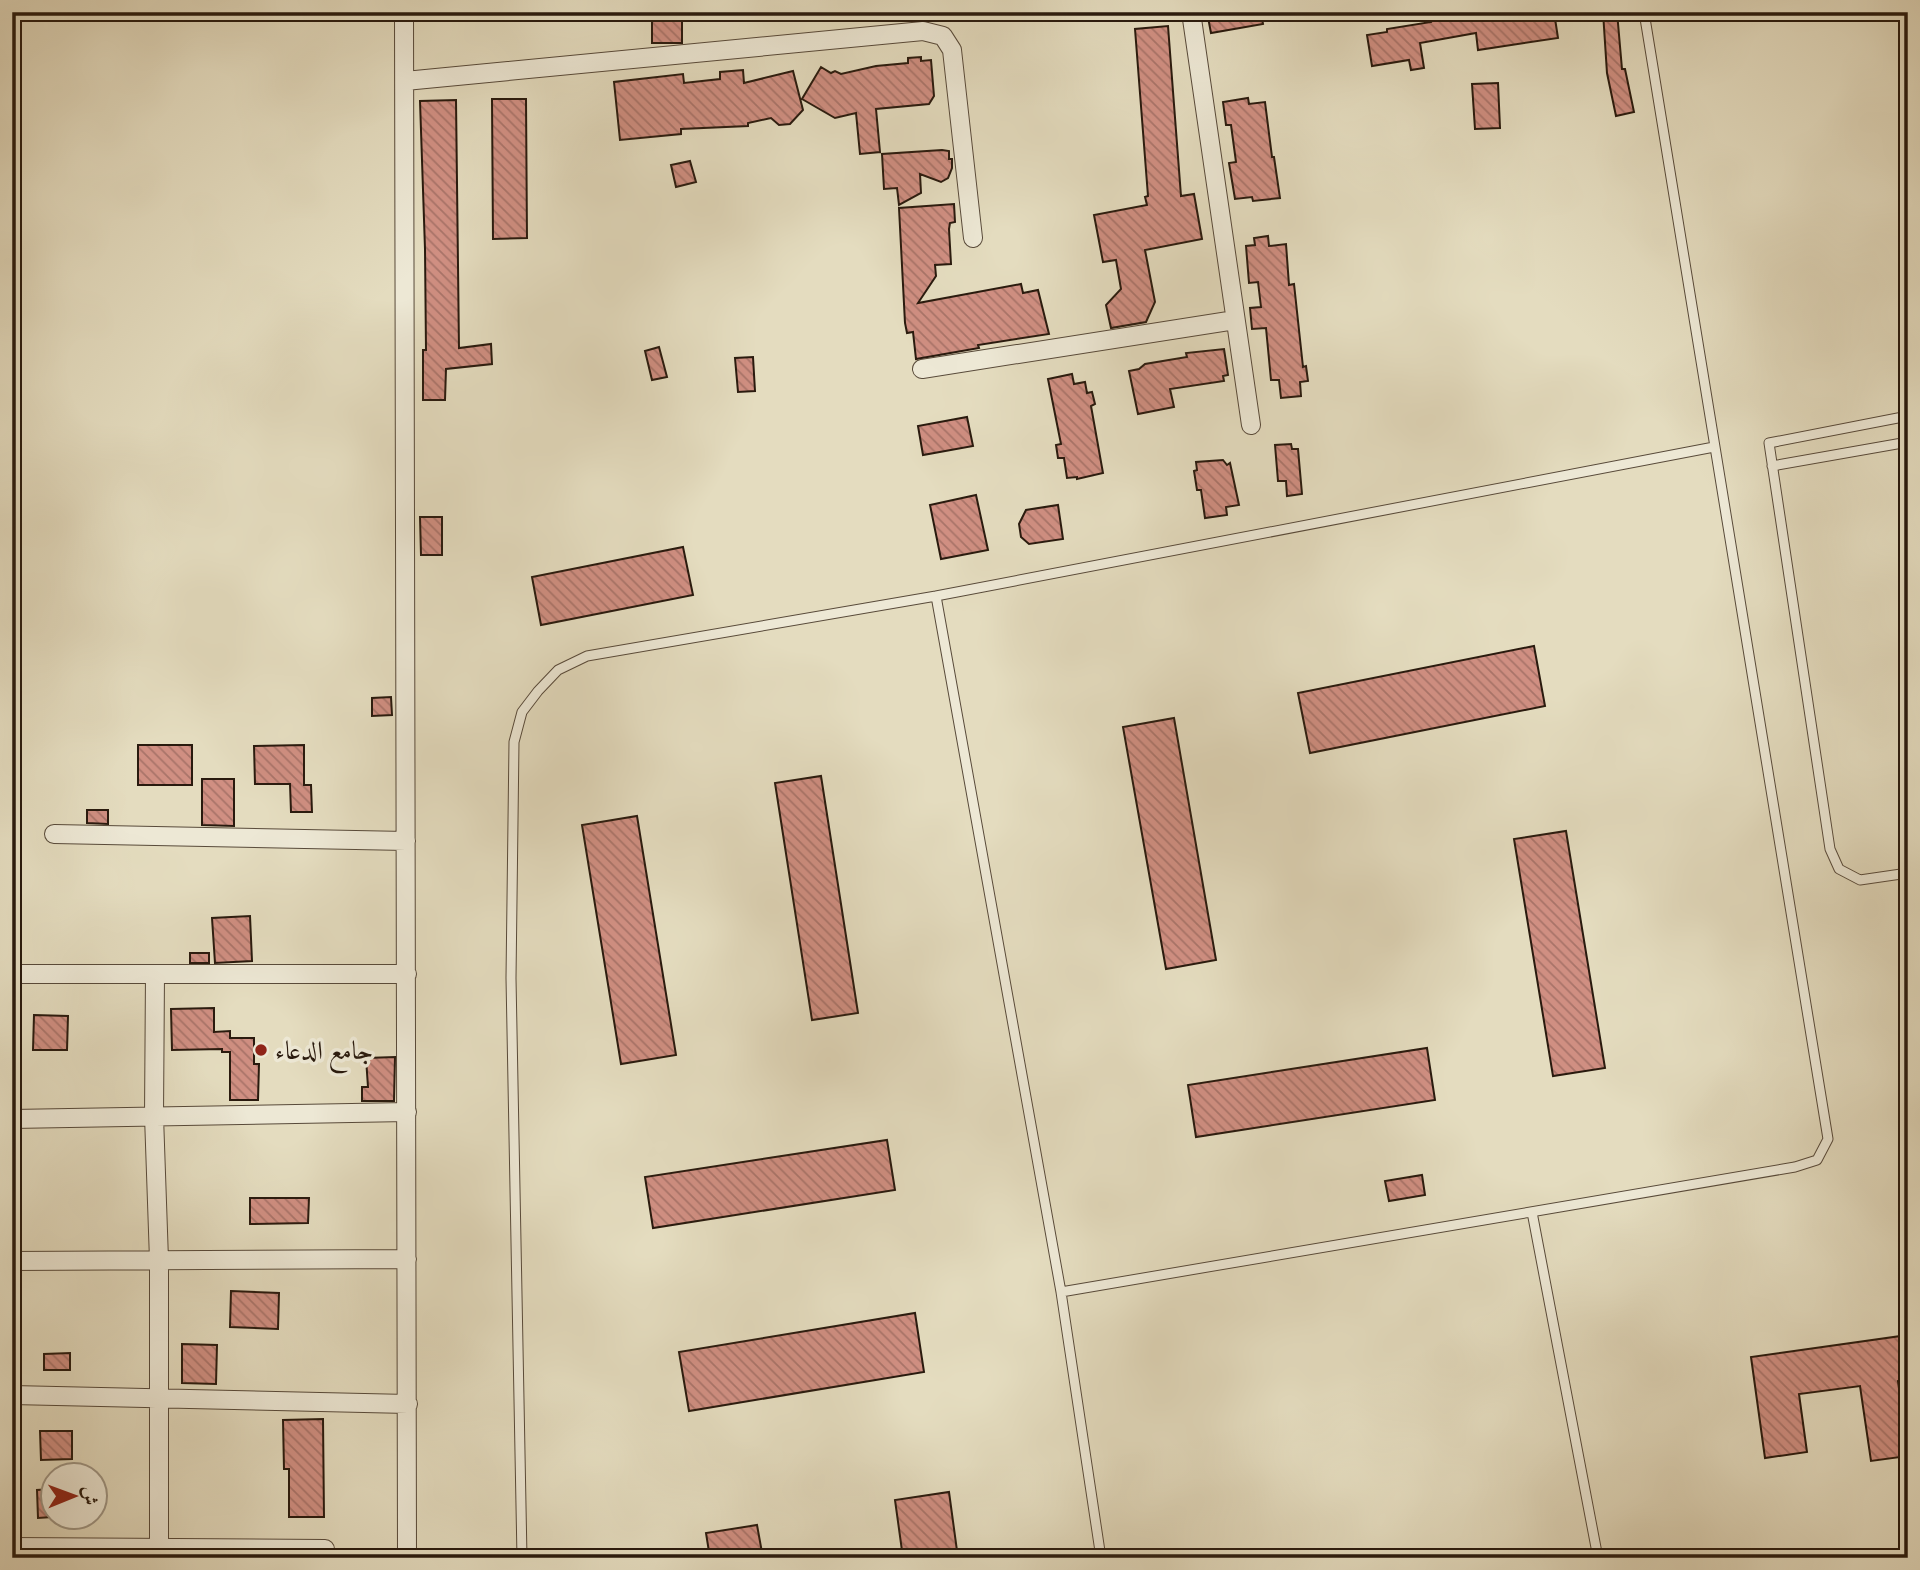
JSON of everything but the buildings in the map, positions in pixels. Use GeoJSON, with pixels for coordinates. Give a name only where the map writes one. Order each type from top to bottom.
{"type":"FeatureCollection","features":[{"type":"Feature","properties":{"kind":"street"},"geometry":{"type":"LineString","coordinates":[[404,12],[407,1558]]}},
{"type":"Feature","properties":{"kind":"street"},"geometry":{"type":"LineString","coordinates":[[1191,12],[1251,425]]}},
{"type":"Feature","properties":{"kind":"street"},"geometry":{"type":"LineString","coordinates":[[405,81],[923,31],[943,36],[952,50],[973,238]]}},
{"type":"Feature","properties":{"kind":"street"},"geometry":{"type":"LineString","coordinates":[[922,369],[1235,320]]}},
{"type":"Feature","properties":{"kind":"street"},"geometry":{"type":"LineString","coordinates":[[54,834],[407,841]]}},
{"type":"Feature","properties":{"kind":"street"},"geometry":{"type":"LineString","coordinates":[[12,974],[407,974]]}},
{"type":"Feature","properties":{"kind":"street"},"geometry":{"type":"LineString","coordinates":[[155,974],[159,1547]]}},
{"type":"Feature","properties":{"kind":"street"},"geometry":{"type":"LineString","coordinates":[[12,1119],[407,1112]]}},
{"type":"Feature","properties":{"kind":"street"},"geometry":{"type":"LineString","coordinates":[[12,1261],[407,1259]]}},
{"type":"Feature","properties":{"kind":"street"},"geometry":{"type":"LineString","coordinates":[[12,1395],[408,1404]]}},
{"type":"Feature","properties":{"kind":"street"},"geometry":{"type":"LineString","coordinates":[[12,1547],[325,1549]]}},
{"type":"Feature","properties":{"kind":"lane"},"geometry":{"type":"LineString","coordinates":[[1061,1292],[1795,1167],[1817,1160],[1828,1139],[1644,12]]}},
{"type":"Feature","properties":{"kind":"lane"},"geometry":{"type":"LineString","coordinates":[[1908,416],[1769,443],[1830,849],[1839,869],[1860,880],[1908,873]]}},
{"type":"Feature","properties":{"kind":"lane"},"geometry":{"type":"LineString","coordinates":[[1772,466],[1908,442]]}},
{"type":"Feature","properties":{"kind":"lane"},"geometry":{"type":"LineString","coordinates":[[522,1558],[511,978],[514,741],[522,712],[558,670],[587,656],[936,596],[1714,447]]}},
{"type":"Feature","properties":{"kind":"lane"},"geometry":{"type":"LineString","coordinates":[[936,596],[1061,1292],[1101,1558]]}},
{"type":"Feature","properties":{"kind":"lane"},"geometry":{"type":"LineString","coordinates":[[1532,1213],[1598,1558]]}},
{"type":"Feature","properties":{"kind":"place","name":"جامع الدعاء"},"geometry":{"type":"Point","coordinates":[261,1050]}}]}
